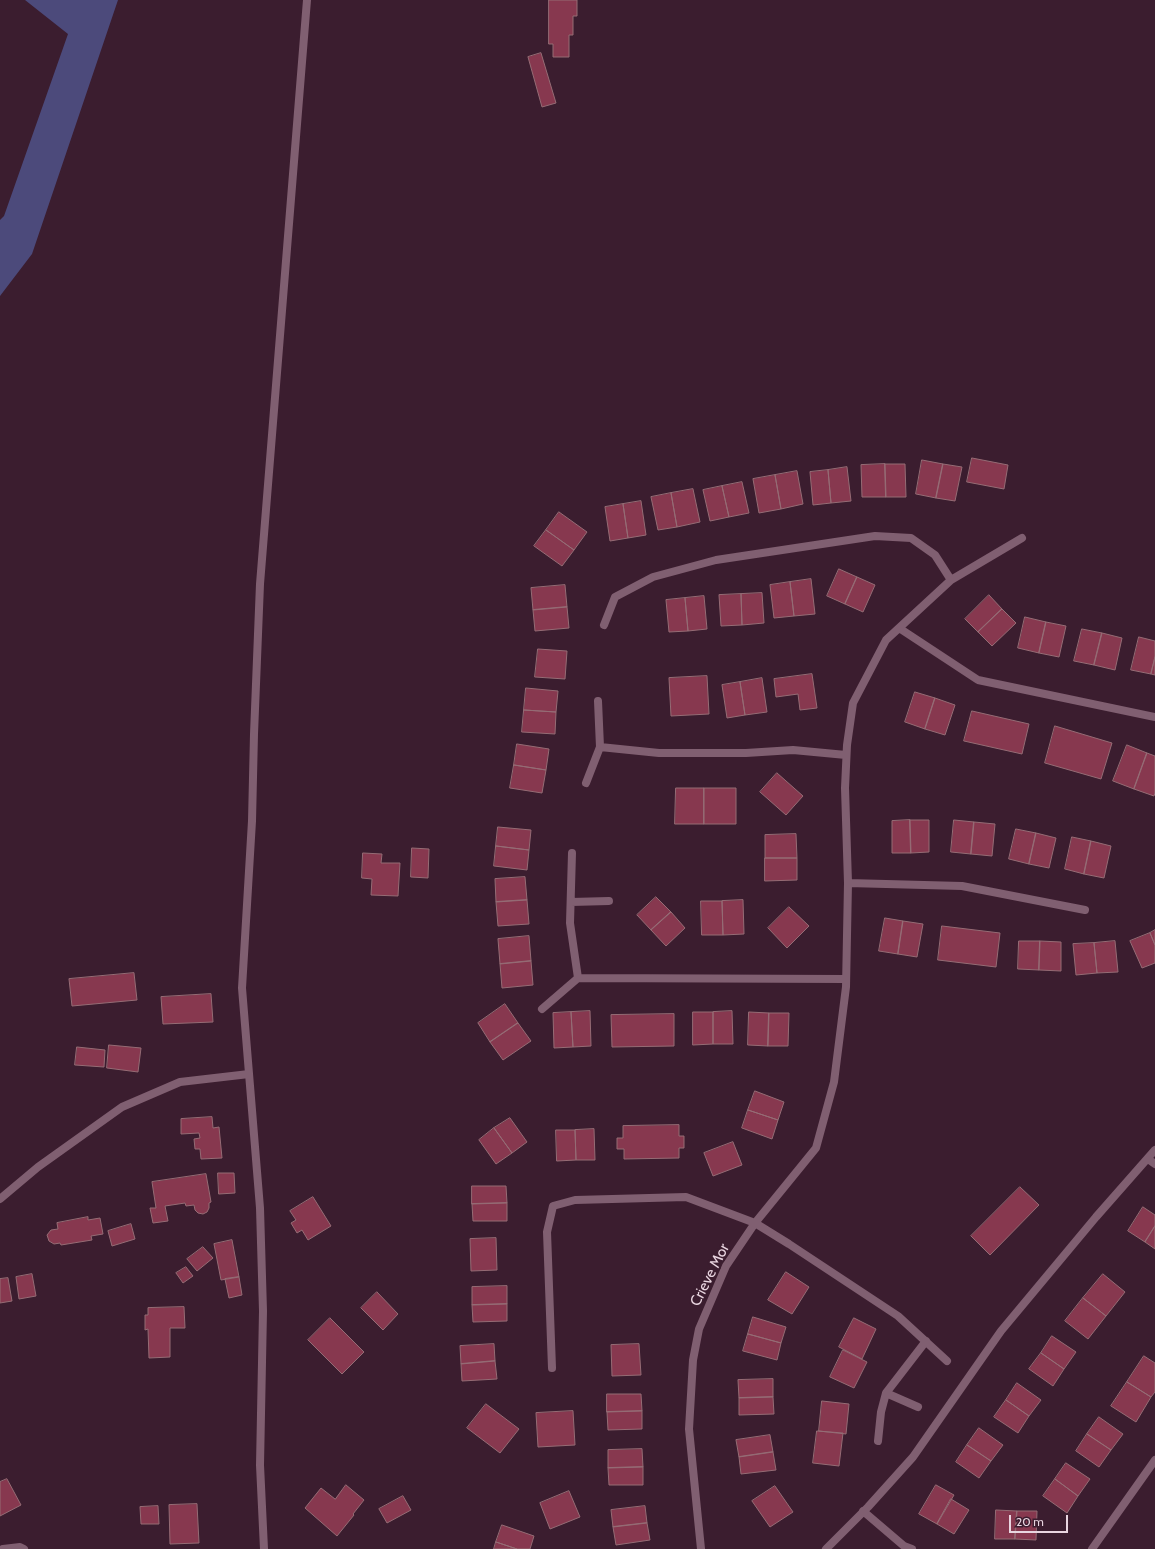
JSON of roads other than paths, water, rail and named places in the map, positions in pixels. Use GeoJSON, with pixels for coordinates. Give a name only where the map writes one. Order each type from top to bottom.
{"type":"FeatureCollection","features":[{"type":"Feature","properties":{"kind":"street"},"geometry":{"type":"LineString","coordinates":[[264,1549],[260,1465],[263,1311],[260,1208],[242,988],[252,821],[260,584],[307,0]]}},
{"type":"Feature","properties":{"kind":"street"},"geometry":{"type":"LineString","coordinates":[[604,625],[615,597],[653,577],[716,560],[875,536],[911,538],[935,555],[951,580]]}},
{"type":"Feature","properties":{"kind":"street","name":"Crieve Mor"},"geometry":{"type":"LineString","coordinates":[[701,1549],[689,1429],[693,1360],[699,1329],[726,1266],[755,1224],[816,1148],[834,1082],[846,978],[848,883],[845,788],[846,755],[853,703],[886,640],[951,580],[1022,538]]}},
{"type":"Feature","properties":{"kind":"street"},"geometry":{"type":"LineString","coordinates":[[899,628],[978,680],[1155,717]]}},
{"type":"Feature","properties":{"kind":"street"},"geometry":{"type":"LineString","coordinates":[[586,783],[600,747],[598,701]]}},
{"type":"Feature","properties":{"kind":"street"},"geometry":{"type":"LineString","coordinates":[[600,747],[659,753],[746,753],[793,750],[846,755]]}},
{"type":"Feature","properties":{"kind":"street"},"geometry":{"type":"LineString","coordinates":[[572,853],[570,923],[578,978]]}},
{"type":"Feature","properties":{"kind":"street"},"geometry":{"type":"LineString","coordinates":[[848,883],[962,886],[1085,910]]}},
{"type":"Feature","properties":{"kind":"street"},"geometry":{"type":"LineString","coordinates":[[571,902],[609,901]]}},
{"type":"Feature","properties":{"kind":"street"},"geometry":{"type":"LineString","coordinates":[[542,1009],[578,978],[846,978]]}},
{"type":"Feature","properties":{"kind":"street"},"geometry":{"type":"LineString","coordinates":[[0,1199],[38,1167],[122,1107],[180,1082],[249,1074]]}},
{"type":"Feature","properties":{"kind":"street"},"geometry":{"type":"LineString","coordinates":[[826,1549],[913,1457],[1001,1331],[1096,1217],[1151,1161],[1155,1150]]}},
{"type":"Feature","properties":{"kind":"street"},"geometry":{"type":"LineString","coordinates":[[552,1368],[547,1232],[553,1206],[575,1200],[686,1197],[755,1224],[796,1248],[898,1316],[947,1361]]}},
{"type":"Feature","properties":{"kind":"street"},"geometry":{"type":"LineString","coordinates":[[878,1441],[881,1412],[886,1393],[926,1341]]}},
{"type":"Feature","properties":{"kind":"street"},"geometry":{"type":"LineString","coordinates":[[886,1393],[918,1407]]}},
{"type":"Feature","properties":{"kind":"street"},"geometry":{"type":"LineString","coordinates":[[1092,1549],[1155,1460]]}},
{"type":"Feature","properties":{"kind":"street"},"geometry":{"type":"LineString","coordinates":[[863,1511],[904,1546],[912,1549]]}},
{"type":"Feature","properties":{"kind":"street"},"geometry":{"type":"LineString","coordinates":[[3,1549],[20,1547],[24,1549]]}}]}
